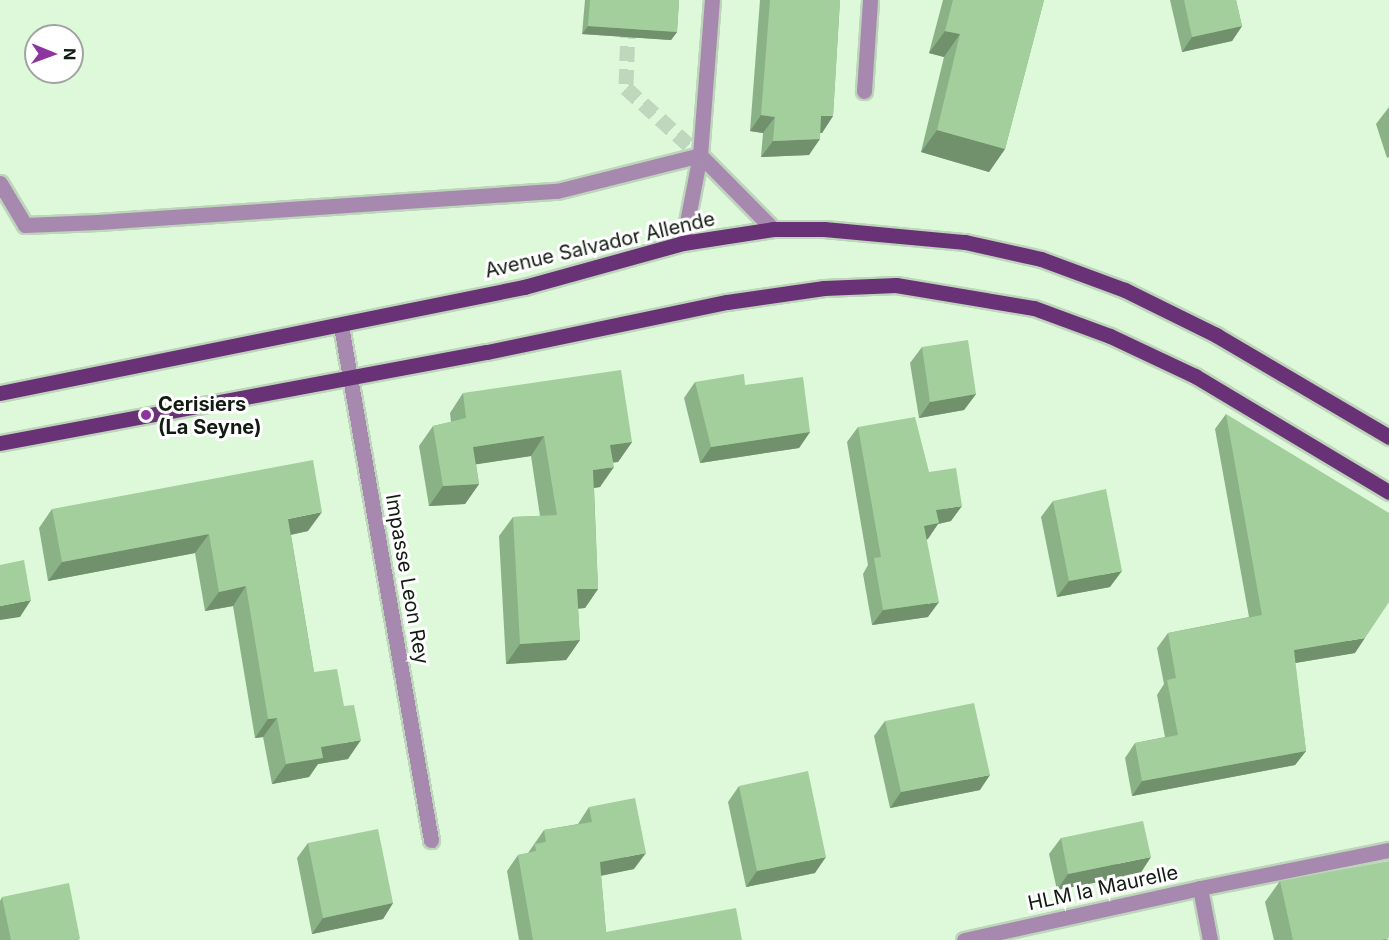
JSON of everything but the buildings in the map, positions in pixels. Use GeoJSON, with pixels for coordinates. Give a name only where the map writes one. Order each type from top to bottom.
{"type":"FeatureCollection","features":[{"type":"Feature","properties":{"kind":"main road","name":"Avenue Salvador Allende"},"geometry":{"type":"LineString","coordinates":[[0,393],[341,326],[524,287],[683,243],[773,229],[902,234],[1041,259],[1125,290],[1216,335],[1389,437]]}},
{"type":"Feature","properties":{"kind":"main road"},"geometry":{"type":"LineString","coordinates":[[0,443],[350,377],[727,302],[824,288],[896,285],[1034,308],[1110,336],[1195,376],[1389,492]]}},
{"type":"Feature","properties":{"kind":"street"},"geometry":{"type":"LineString","coordinates":[[683,243],[700,155],[712,0]]}},
{"type":"Feature","properties":{"kind":"street"},"geometry":{"type":"LineString","coordinates":[[864,91],[870,0]]}},
{"type":"Feature","properties":{"kind":"street"},"geometry":{"type":"LineString","coordinates":[[0,183],[25,225],[88,223],[557,191],[700,155]]}},
{"type":"Feature","properties":{"kind":"street"},"geometry":{"type":"LineString","coordinates":[[700,155],[773,229]]}},
{"type":"Feature","properties":{"kind":"street","name":"Impasse Leon Rey"},"geometry":{"type":"LineString","coordinates":[[341,326],[431,840]]}},
{"type":"Feature","properties":{"kind":"street"},"geometry":{"type":"LineString","coordinates":[[1200,888],[1389,850]]}},
{"type":"Feature","properties":{"kind":"street","name":"HLM la Maurelle"},"geometry":{"type":"LineString","coordinates":[[964,940],[1200,888],[1210,940]]}},
{"type":"Feature","properties":{"kind":"tunnel"},"geometry":{"type":"LineString","coordinates":[[629,0],[626,88],[700,155]]}},
{"type":"Feature","properties":{"kind":"place","name":"Cerisiers (La Seyne)"},"geometry":{"type":"Point","coordinates":[146,415]}}]}
